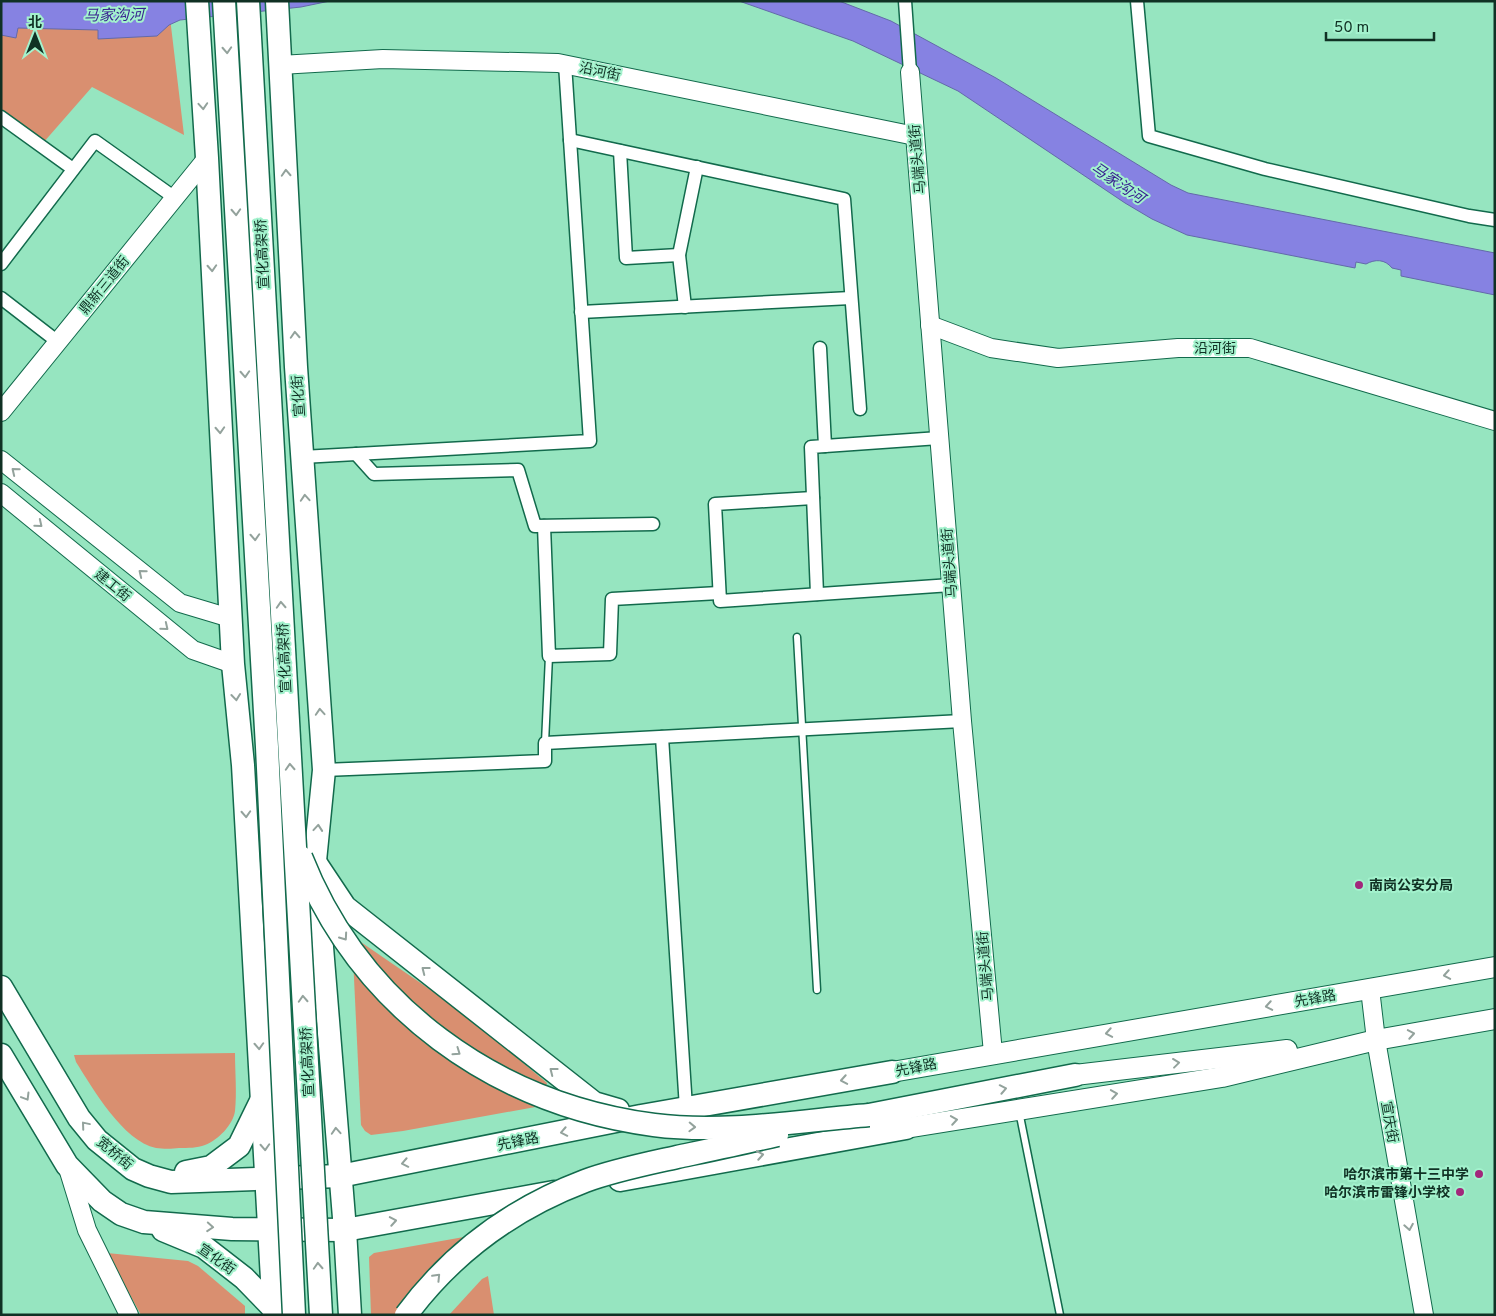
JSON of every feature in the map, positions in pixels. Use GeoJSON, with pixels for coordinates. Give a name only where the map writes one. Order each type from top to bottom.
{"type":"FeatureCollection","features":[{"type":"Feature","properties":{"kind":"highway"},"geometry":{"type":"LineString","coordinates":[[197,1],[230,618],[243,765],[269,1229],[281,1313]]}},
{"type":"Feature","properties":{"kind":"highway","name":"宣化高架桥"},"geometry":{"type":"LineString","coordinates":[[224,1],[267,747],[281,1313]]}},
{"type":"Feature","properties":{"kind":"highway","name":"宣化高架桥"},"geometry":{"type":"LineString","coordinates":[[248,1],[321,1315]]}},
{"type":"Feature","properties":{"kind":"highway","name":"宣化街"},"geometry":{"type":"LineString","coordinates":[[277,1],[302,457],[323,766],[315,861],[345,1230],[350,1315]]}},
{"type":"Feature","properties":{"kind":"highway"},"geometry":{"type":"LineString","coordinates":[[267,747],[288,824],[311,882],[336,926],[364,965],[398,1002],[430,1033],[469,1061],[517,1086],[564,1105],[613,1118],[655,1125],[695,1127],[746,1126],[869,1115]]}},
{"type":"Feature","properties":{"kind":"highway"},"geometry":{"type":"LineString","coordinates":[[315,861],[345,907],[594,1104],[641,1116]]}},
{"type":"Feature","properties":{"kind":"highway","name":"宽桥街"},"geometry":{"type":"LineString","coordinates":[[1,987],[79,1118],[98,1140],[133,1169],[171,1182],[340,1176]]}},
{"type":"Feature","properties":{"kind":"highway"},"geometry":{"type":"LineString","coordinates":[[1,1055],[67,1165],[102,1201],[121,1214],[144,1222],[232,1229],[345,1230],[906,1128]]}},
{"type":"Feature","properties":{"kind":"highway","name":"先锋路"},"geometry":{"type":"LineString","coordinates":[[340,1176],[641,1116],[892,1072]]}},
{"type":"Feature","properties":{"kind":"highway"},"geometry":{"type":"LineString","coordinates":[[406,1315],[449,1265],[483,1236],[516,1214],[553,1194],[587,1180],[637,1166],[869,1115],[1075,1075]]}},
{"type":"Feature","properties":{"kind":"highway"},"geometry":{"type":"LineString","coordinates":[[149,1176],[183,1173],[211,1167],[238,1146],[262,1098]]}},
{"type":"Feature","properties":{"kind":"highway","name":"宣化街"},"geometry":{"type":"LineString","coordinates":[[144,1222],[204,1247],[244,1278],[281,1313]]}},
{"type":"Feature","properties":{"kind":"main road","name":"先锋路"},"geometry":{"type":"LineString","coordinates":[[892,1072],[1495,967]]}},
{"type":"Feature","properties":{"kind":"main road"},"geometry":{"type":"LineString","coordinates":[[1075,1075],[1376,1040],[1495,1019]]}},
{"type":"Feature","properties":{"kind":"main road"},"geometry":{"type":"LineString","coordinates":[[906,1128],[1222,1077],[1376,1040]]}},
{"type":"Feature","properties":{"kind":"street"},"geometry":{"type":"LineString","coordinates":[[1137,1],[1149,136],[1265,169],[1469,216],[1495,220]]}},
{"type":"Feature","properties":{"kind":"street"},"geometry":{"type":"LineString","coordinates":[[905,6],[910,72]]}},
{"type":"Feature","properties":{"kind":"street","name":"沿河街"},"geometry":{"type":"LineString","coordinates":[[280,65],[384,59],[558,63],[915,136]]}},
{"type":"Feature","properties":{"kind":"street"},"geometry":{"type":"LineString","coordinates":[[302,457],[590,441],[565,64]]}},
{"type":"Feature","properties":{"kind":"street","name":"马端头道街"},"geometry":{"type":"LineString","coordinates":[[910,72],[962,721],[993,1053]]}},
{"type":"Feature","properties":{"kind":"street"},"geometry":{"type":"LineString","coordinates":[[1,117],[72,169]]}},
{"type":"Feature","properties":{"kind":"street"},"geometry":{"type":"LineString","coordinates":[[570,140],[844,199],[860,409]]}},
{"type":"Feature","properties":{"kind":"street"},"geometry":{"type":"LineString","coordinates":[[1,264],[95,141],[174,198]]}},
{"type":"Feature","properties":{"kind":"street"},"geometry":{"type":"LineString","coordinates":[[620,151],[626,258],[679,255]]}},
{"type":"Feature","properties":{"kind":"street","name":"鼎新三道街"},"geometry":{"type":"LineString","coordinates":[[1,412],[206,158]]}},
{"type":"Feature","properties":{"kind":"street"},"geometry":{"type":"LineString","coordinates":[[685,307],[679,255],[697,168]]}},
{"type":"Feature","properties":{"kind":"street"},"geometry":{"type":"LineString","coordinates":[[1,298],[58,342]]}},
{"type":"Feature","properties":{"kind":"street"},"geometry":{"type":"LineString","coordinates":[[582,312],[851,298]]}},
{"type":"Feature","properties":{"kind":"street","name":"沿河街"},"geometry":{"type":"LineString","coordinates":[[930,325],[992,348],[1058,358],[1178,348],[1250,348],[1495,420]]}},
{"type":"Feature","properties":{"kind":"street"},"geometry":{"type":"LineString","coordinates":[[820,348],[825,446]]}},
{"type":"Feature","properties":{"kind":"street"},"geometry":{"type":"LineString","coordinates":[[817,594],[811,447],[939,438]]}},
{"type":"Feature","properties":{"kind":"street"},"geometry":{"type":"LineString","coordinates":[[356,454],[374,474],[518,470],[535,526],[653,524]]}},
{"type":"Feature","properties":{"kind":"street","name":"建工街"},"geometry":{"type":"LineString","coordinates":[[1,460],[180,603],[230,618]]}},
{"type":"Feature","properties":{"kind":"street","name":"建工街"},"geometry":{"type":"LineString","coordinates":[[1,493],[193,650],[233,664]]}},
{"type":"Feature","properties":{"kind":"street"},"geometry":{"type":"LineString","coordinates":[[813,498],[715,504],[720,601],[951,586]]}},
{"type":"Feature","properties":{"kind":"street"},"geometry":{"type":"LineString","coordinates":[[544,526],[549,656],[610,654],[612,599],[719,593]]}},
{"type":"Feature","properties":{"kind":"street"},"geometry":{"type":"LineString","coordinates":[[323,766],[545,761],[545,743],[962,721]]}},
{"type":"Feature","properties":{"kind":"street"},"geometry":{"type":"LineString","coordinates":[[662,737],[686,1108]]}},
{"type":"Feature","properties":{"kind":"street","name":"宣庆街"},"geometry":{"type":"LineString","coordinates":[[1370,988],[1376,1040],[1424,1315]]}},
{"type":"Feature","properties":{"kind":"street"},"geometry":{"type":"LineString","coordinates":[[67,1165],[87,1230],[129,1315]]}},
{"type":"Feature","properties":{"kind":"lane"},"geometry":{"type":"LineString","coordinates":[[797,637],[817,990]]}},
{"type":"Feature","properties":{"kind":"lane"},"geometry":{"type":"LineString","coordinates":[[545,743],[549,656]]}},
{"type":"Feature","properties":{"kind":"lane"},"geometry":{"type":"LineString","coordinates":[[1019,1110],[1060,1315]]}},
{"type":"Feature","properties":{"kind":"shaded area"},"geometry":{"type":"Polygon","coordinates":[[[1,1],[168,1],[184,135],[92,87],[43,143],[1,112],[1,1]]]}},
{"type":"Feature","properties":{"kind":"shaded area"},"geometry":{"type":"Polygon","coordinates":[[[352,936],[460,1010],[547,1083],[541,1106],[403,1131],[371,1135],[365,1131],[361,1125],[352,936]]]}},
{"type":"Feature","properties":{"kind":"shaded area"},"geometry":{"type":"Polygon","coordinates":[[[235,1053],[235,1111],[228,1127],[220,1136],[205,1145],[192,1148],[168,1149],[156,1148],[144,1143],[121,1125],[91,1086],[76,1062],[74,1055],[235,1053]]]}},
{"type":"Feature","properties":{"kind":"shaded area"},"geometry":{"type":"Polygon","coordinates":[[[475,1235],[399,1315],[371,1315],[369,1257],[374,1253],[475,1235]]]}},
{"type":"Feature","properties":{"kind":"shaded area"},"geometry":{"type":"Polygon","coordinates":[[[107,1253],[188,1261],[198,1266],[245,1306],[245,1315],[141,1315],[107,1253]]]}},
{"type":"Feature","properties":{"kind":"shaded area"},"geometry":{"type":"Polygon","coordinates":[[[488,1276],[494,1315],[449,1315],[482,1279],[488,1276]]]}},
{"type":"Feature","properties":{"kind":"water","name":"马家沟河"},"geometry":{"type":"Polygon","coordinates":[[[1,1],[330,1],[301,7],[180,20],[169,25],[157,36],[98,39],[98,30],[18,28],[16,38],[1,35],[1,1]]]}},
{"type":"Feature","properties":{"kind":"water","name":"马家沟河"},"geometry":{"type":"Polygon","coordinates":[[[739,1],[839,1],[891,21],[996,78],[1171,185],[1188,193],[1495,253],[1495,295],[1401,276],[1401,270],[1392,268],[1380,261],[1366,264],[1356,262],[1355,268],[1187,235],[1152,219],[1125,203],[958,91],[853,41],[739,1]]]}},
{"type":"Feature","properties":{"kind":"place","name":"南岗公安分局"},"geometry":{"type":"Point","coordinates":[1359,885]}},
{"type":"Feature","properties":{"kind":"place","name":"哈尔滨市第十三中学"},"geometry":{"type":"Point","coordinates":[1479,1174]}},
{"type":"Feature","properties":{"kind":"place","name":"哈尔滨市雷锋小学校"},"geometry":{"type":"Point","coordinates":[1460,1192]}}]}
